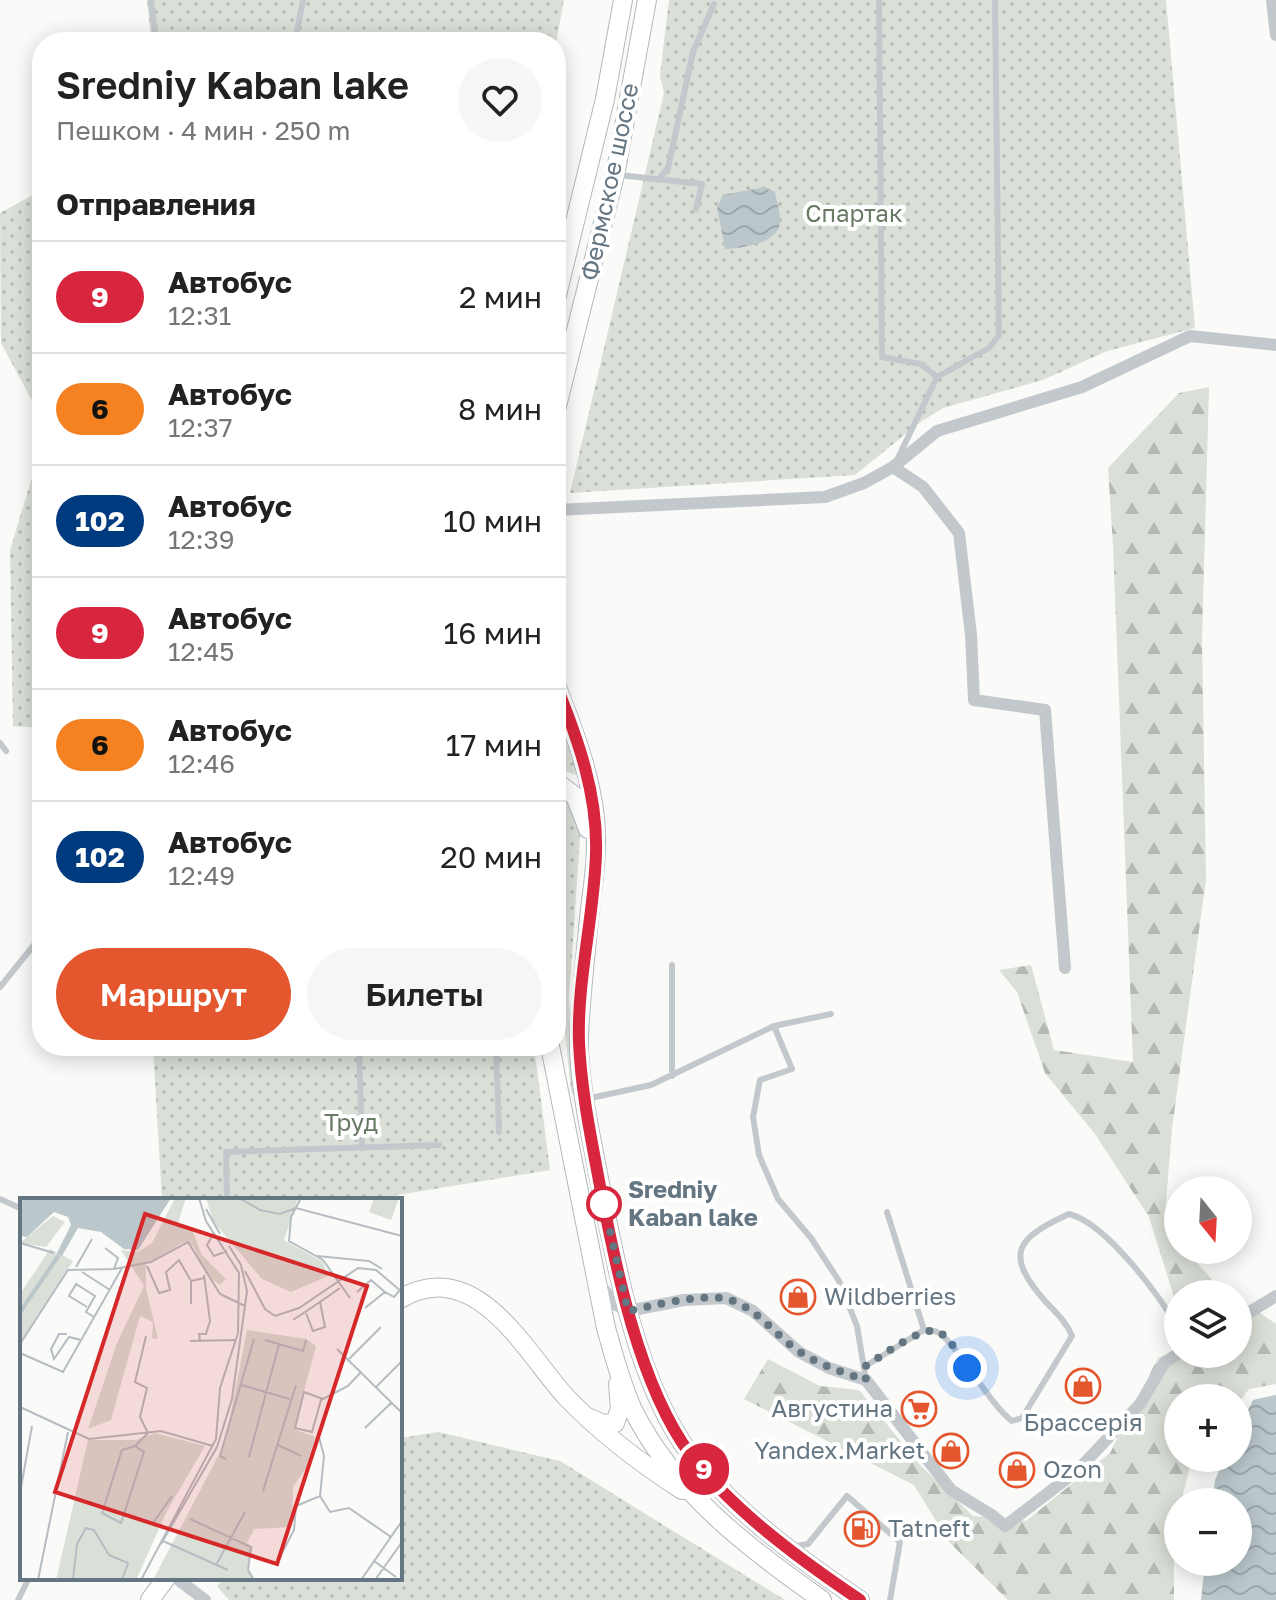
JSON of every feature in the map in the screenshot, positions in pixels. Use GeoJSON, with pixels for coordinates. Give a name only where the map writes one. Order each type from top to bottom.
{"type":"FeatureCollection","features":[{"type":"Feature","properties":{"kind":"main road","name":"Фермское шоссе"},"geometry":{"type":"LineString","coordinates":[[566,258],[605,99],[623,0]]}},
{"type":"Feature","properties":{"kind":"main road","name":"Фермское шоссе"},"geometry":{"type":"LineString","coordinates":[[566,370],[615,175],[647,0]]}},
{"type":"Feature","properties":{"kind":"main road"},"geometry":{"type":"LineString","coordinates":[[566,712],[591,790],[596,855],[580,1029],[586,1099],[606,1217],[628,1311],[658,1397],[691,1455],[720,1488],[787,1548],[860,1600]]}},
{"type":"Feature","properties":{"kind":"main road"},"geometry":{"type":"LineString","coordinates":[[566,789],[575,796],[596,855]]}},
{"type":"Feature","properties":{"kind":"main road"},"geometry":{"type":"LineString","coordinates":[[552,1056],[617,1370],[648,1435],[694,1498]]}},
{"type":"Feature","properties":{"kind":"main road"},"geometry":{"type":"LineString","coordinates":[[402,1298],[430,1290],[447,1290],[465,1294],[489,1307],[515,1332],[566,1397],[587,1417],[642,1464],[694,1498],[776,1568],[822,1600]]}},
{"type":"Feature","properties":{"kind":"main road"},"geometry":{"type":"LineString","coordinates":[[587,1417],[609,1425],[618,1419],[617,1370]]}},
{"type":"Feature","properties":{"kind":"main road"},"geometry":{"type":"LineString","coordinates":[[150,1600],[165,1580]]}},
{"type":"Feature","properties":{"kind":"street"},"geometry":{"type":"LineString","coordinates":[[1272,0],[1276,35]]}},
{"type":"Feature","properties":{"kind":"street"},"geometry":{"type":"LineString","coordinates":[[566,510],[825,497],[864,483],[893,467],[937,431],[1082,387],[1190,336],[1276,345]]}},
{"type":"Feature","properties":{"kind":"street"},"geometry":{"type":"LineString","coordinates":[[893,467],[923,487],[959,533],[971,635],[974,700],[1045,710],[1065,968]]}},
{"type":"Feature","properties":{"kind":"street"},"geometry":{"type":"LineString","coordinates":[[596,1278],[607,1298],[628,1311],[684,1300],[726,1298],[753,1311],[799,1352],[829,1368],[865,1374],[951,1490],[1005,1526],[1078,1470],[1140,1404],[1164,1364]]}},
{"type":"Feature","properties":{"kind":"street"},"geometry":{"type":"LineString","coordinates":[[1252,1311],[1276,1296]]}},
{"type":"Feature","properties":{"kind":"street"},"geometry":{"type":"LineString","coordinates":[[179,1580],[205,1600]]}},
{"type":"Feature","properties":{"kind":"lane"},"geometry":{"type":"LineString","coordinates":[[151,0],[155,32]]}},
{"type":"Feature","properties":{"kind":"lane"},"geometry":{"type":"LineString","coordinates":[[297,32],[303,0]]}},
{"type":"Feature","properties":{"kind":"lane"},"geometry":{"type":"LineString","coordinates":[[879,0],[882,357],[921,364],[937,377]]}},
{"type":"Feature","properties":{"kind":"lane"},"geometry":{"type":"LineString","coordinates":[[893,467],[937,377],[989,348],[999,335],[995,0]]}},
{"type":"Feature","properties":{"kind":"lane"},"geometry":{"type":"LineString","coordinates":[[659,179],[668,168],[693,52],[714,4]]}},
{"type":"Feature","properties":{"kind":"lane"},"geometry":{"type":"LineString","coordinates":[[615,175],[702,184],[696,209]]}},
{"type":"Feature","properties":{"kind":"lane"},"geometry":{"type":"LineString","coordinates":[[0,743],[6,751]]}},
{"type":"Feature","properties":{"kind":"lane"},"geometry":{"type":"LineString","coordinates":[[0,987],[32,949]]}},
{"type":"Feature","properties":{"kind":"lane"},"geometry":{"type":"LineString","coordinates":[[672,965],[672,1076]]}},
{"type":"Feature","properties":{"kind":"lane"},"geometry":{"type":"LineString","coordinates":[[586,1099],[651,1085],[774,1026],[831,1014]]}},
{"type":"Feature","properties":{"kind":"lane"},"geometry":{"type":"LineString","coordinates":[[774,1026],[792,1069],[760,1080],[753,1117],[759,1155],[778,1199],[811,1238],[839,1281],[857,1326],[865,1374],[924,1330],[938,1332],[950,1343],[999,1411],[1012,1421],[1022,1418],[1072,1336],[1068,1325],[1042,1297],[1019,1262],[1020,1248],[1038,1230],[1069,1214],[1091,1223],[1164,1304]]}},
{"type":"Feature","properties":{"kind":"lane"},"geometry":{"type":"LineString","coordinates":[[359,1056],[362,1148]]}},
{"type":"Feature","properties":{"kind":"lane"},"geometry":{"type":"LineString","coordinates":[[496,1056],[499,1132]]}},
{"type":"Feature","properties":{"kind":"lane"},"geometry":{"type":"LineString","coordinates":[[227,1198],[226,1152],[439,1145]]}},
{"type":"Feature","properties":{"kind":"lane"},"geometry":{"type":"LineString","coordinates":[[0,1199],[20,1208]]}},
{"type":"Feature","properties":{"kind":"lane"},"geometry":{"type":"LineString","coordinates":[[887,1212],[924,1330]]}},
{"type":"Feature","properties":{"kind":"lane"},"geometry":{"type":"LineString","coordinates":[[787,1548],[808,1544],[847,1496],[900,1542],[890,1600]]}},
{"type":"Feature","properties":{"kind":"lane"},"geometry":{"type":"LineString","coordinates":[[18,1600],[28,1580]]}},
{"type":"Feature","properties":{"kind":"green space"},"geometry":{"type":"Polygon","coordinates":[[[147,0],[564,0],[558,32],[150,32],[147,0]]]}},
{"type":"Feature","properties":{"kind":"green space","name":"Спартак"},"geometry":{"type":"Polygon","coordinates":[[[669,0],[1166,0],[1195,328],[1107,351],[1043,380],[943,408],[919,423],[855,475],[570,493],[664,93],[660,76],[669,0]]]}},
{"type":"Feature","properties":{"kind":"green space"},"geometry":{"type":"Polygon","coordinates":[[[32,195],[32,400],[1,343],[0,213],[32,195]]]}},
{"type":"Feature","properties":{"kind":"green space"},"geometry":{"type":"Polygon","coordinates":[[[1209,387],[1202,640],[1206,879],[1168,1176],[1164,1176],[1164,1264],[1198,1264],[1212,1280],[1169,1280],[1149,1217],[1095,1134],[1045,1073],[1017,992],[999,970],[1031,965],[1054,1050],[1133,1062],[1108,468],[1179,393],[1209,387]]]}},
{"type":"Feature","properties":{"kind":"green space"},"geometry":{"type":"Polygon","coordinates":[[[32,478],[32,727],[13,726],[10,550],[32,478]]]}},
{"type":"Feature","properties":{"kind":"green space"},"geometry":{"type":"Polygon","coordinates":[[[566,739],[579,776],[566,771],[566,739]]]}},
{"type":"Feature","properties":{"kind":"green space"},"geometry":{"type":"Polygon","coordinates":[[[566,797],[577,813],[580,838],[569,998],[573,1095],[566,1042],[566,797]]]}},
{"type":"Feature","properties":{"kind":"green space","name":"Труд"},"geometry":{"type":"Polygon","coordinates":[[[154,1056],[535,1056],[550,1170],[379,1198],[162,1198],[154,1056]]]}},
{"type":"Feature","properties":{"kind":"green space"},"geometry":{"type":"Polygon","coordinates":[[[1252,1308],[1276,1324],[1276,1384],[1252,1388],[1252,1384],[1164,1384],[1164,1472],[1188,1472],[1184,1488],[1164,1488],[1164,1576],[1174,1576],[1174,1600],[1008,1600],[949,1542],[914,1485],[744,1399],[768,1359],[820,1386],[859,1390],[920,1465],[973,1516],[1026,1521],[1110,1453],[1158,1358],[1164,1356],[1164,1368],[1252,1368],[1252,1308]]]}},
{"type":"Feature","properties":{"kind":"green space"},"geometry":{"type":"Polygon","coordinates":[[[438,1432],[560,1461],[785,1600],[229,1600],[217,1586],[223,1580],[402,1580],[402,1438],[438,1432]]]}},
{"type":"Feature","properties":{"kind":"water"},"geometry":{"type":"Polygon","coordinates":[[[765,187],[775,192],[780,220],[777,231],[757,244],[725,249],[717,208],[723,195],[765,187]]]}},
{"type":"Feature","properties":{"kind":"water"},"geometry":{"type":"Polygon","coordinates":[[[1276,1395],[1276,1600],[1201,1600],[1204,1576],[1252,1576],[1252,1488],[1214,1488],[1219,1472],[1252,1472],[1253,1400],[1276,1395]]]}},
{"type":"Feature","properties":{"kind":"bus line","name":"9"},"geometry":{"type":"LineString","coordinates":[[566,712],[591,790],[595,820],[596,855],[579,1041],[592,1141],[628,1311],[658,1397],[691,1455],[720,1488],[787,1548],[860,1600]]}},
{"type":"Feature","properties":{"kind":"place","name":"Sredniy Kaban lake"},"geometry":{"type":"Point","coordinates":[604,1204]}},
{"type":"Feature","properties":{"kind":"place","name":"Wildberries"},"geometry":{"type":"Point","coordinates":[798,1297]}},
{"type":"Feature","properties":{"kind":"place","name":"Брассерiя"},"geometry":{"type":"Point","coordinates":[1083,1386]}},
{"type":"Feature","properties":{"kind":"place","name":"Августина"},"geometry":{"type":"Point","coordinates":[919,1409]}},
{"type":"Feature","properties":{"kind":"place","name":"Yandex.Market"},"geometry":{"type":"Point","coordinates":[951,1451]}},
{"type":"Feature","properties":{"kind":"place","name":"Ozon"},"geometry":{"type":"Point","coordinates":[1017,1470]}},
{"type":"Feature","properties":{"kind":"place","name":"Tatneft"},"geometry":{"type":"Point","coordinates":[862,1529]}},
{"type":"Feature","properties":{"kind":"route"},"geometry":{"type":"LineString","coordinates":[[604,1204],[628,1311],[684,1300],[726,1298],[753,1311],[799,1352],[829,1368],[866,1380],[864,1367],[924,1330],[938,1332],[950,1343],[967,1368]]}}]}
